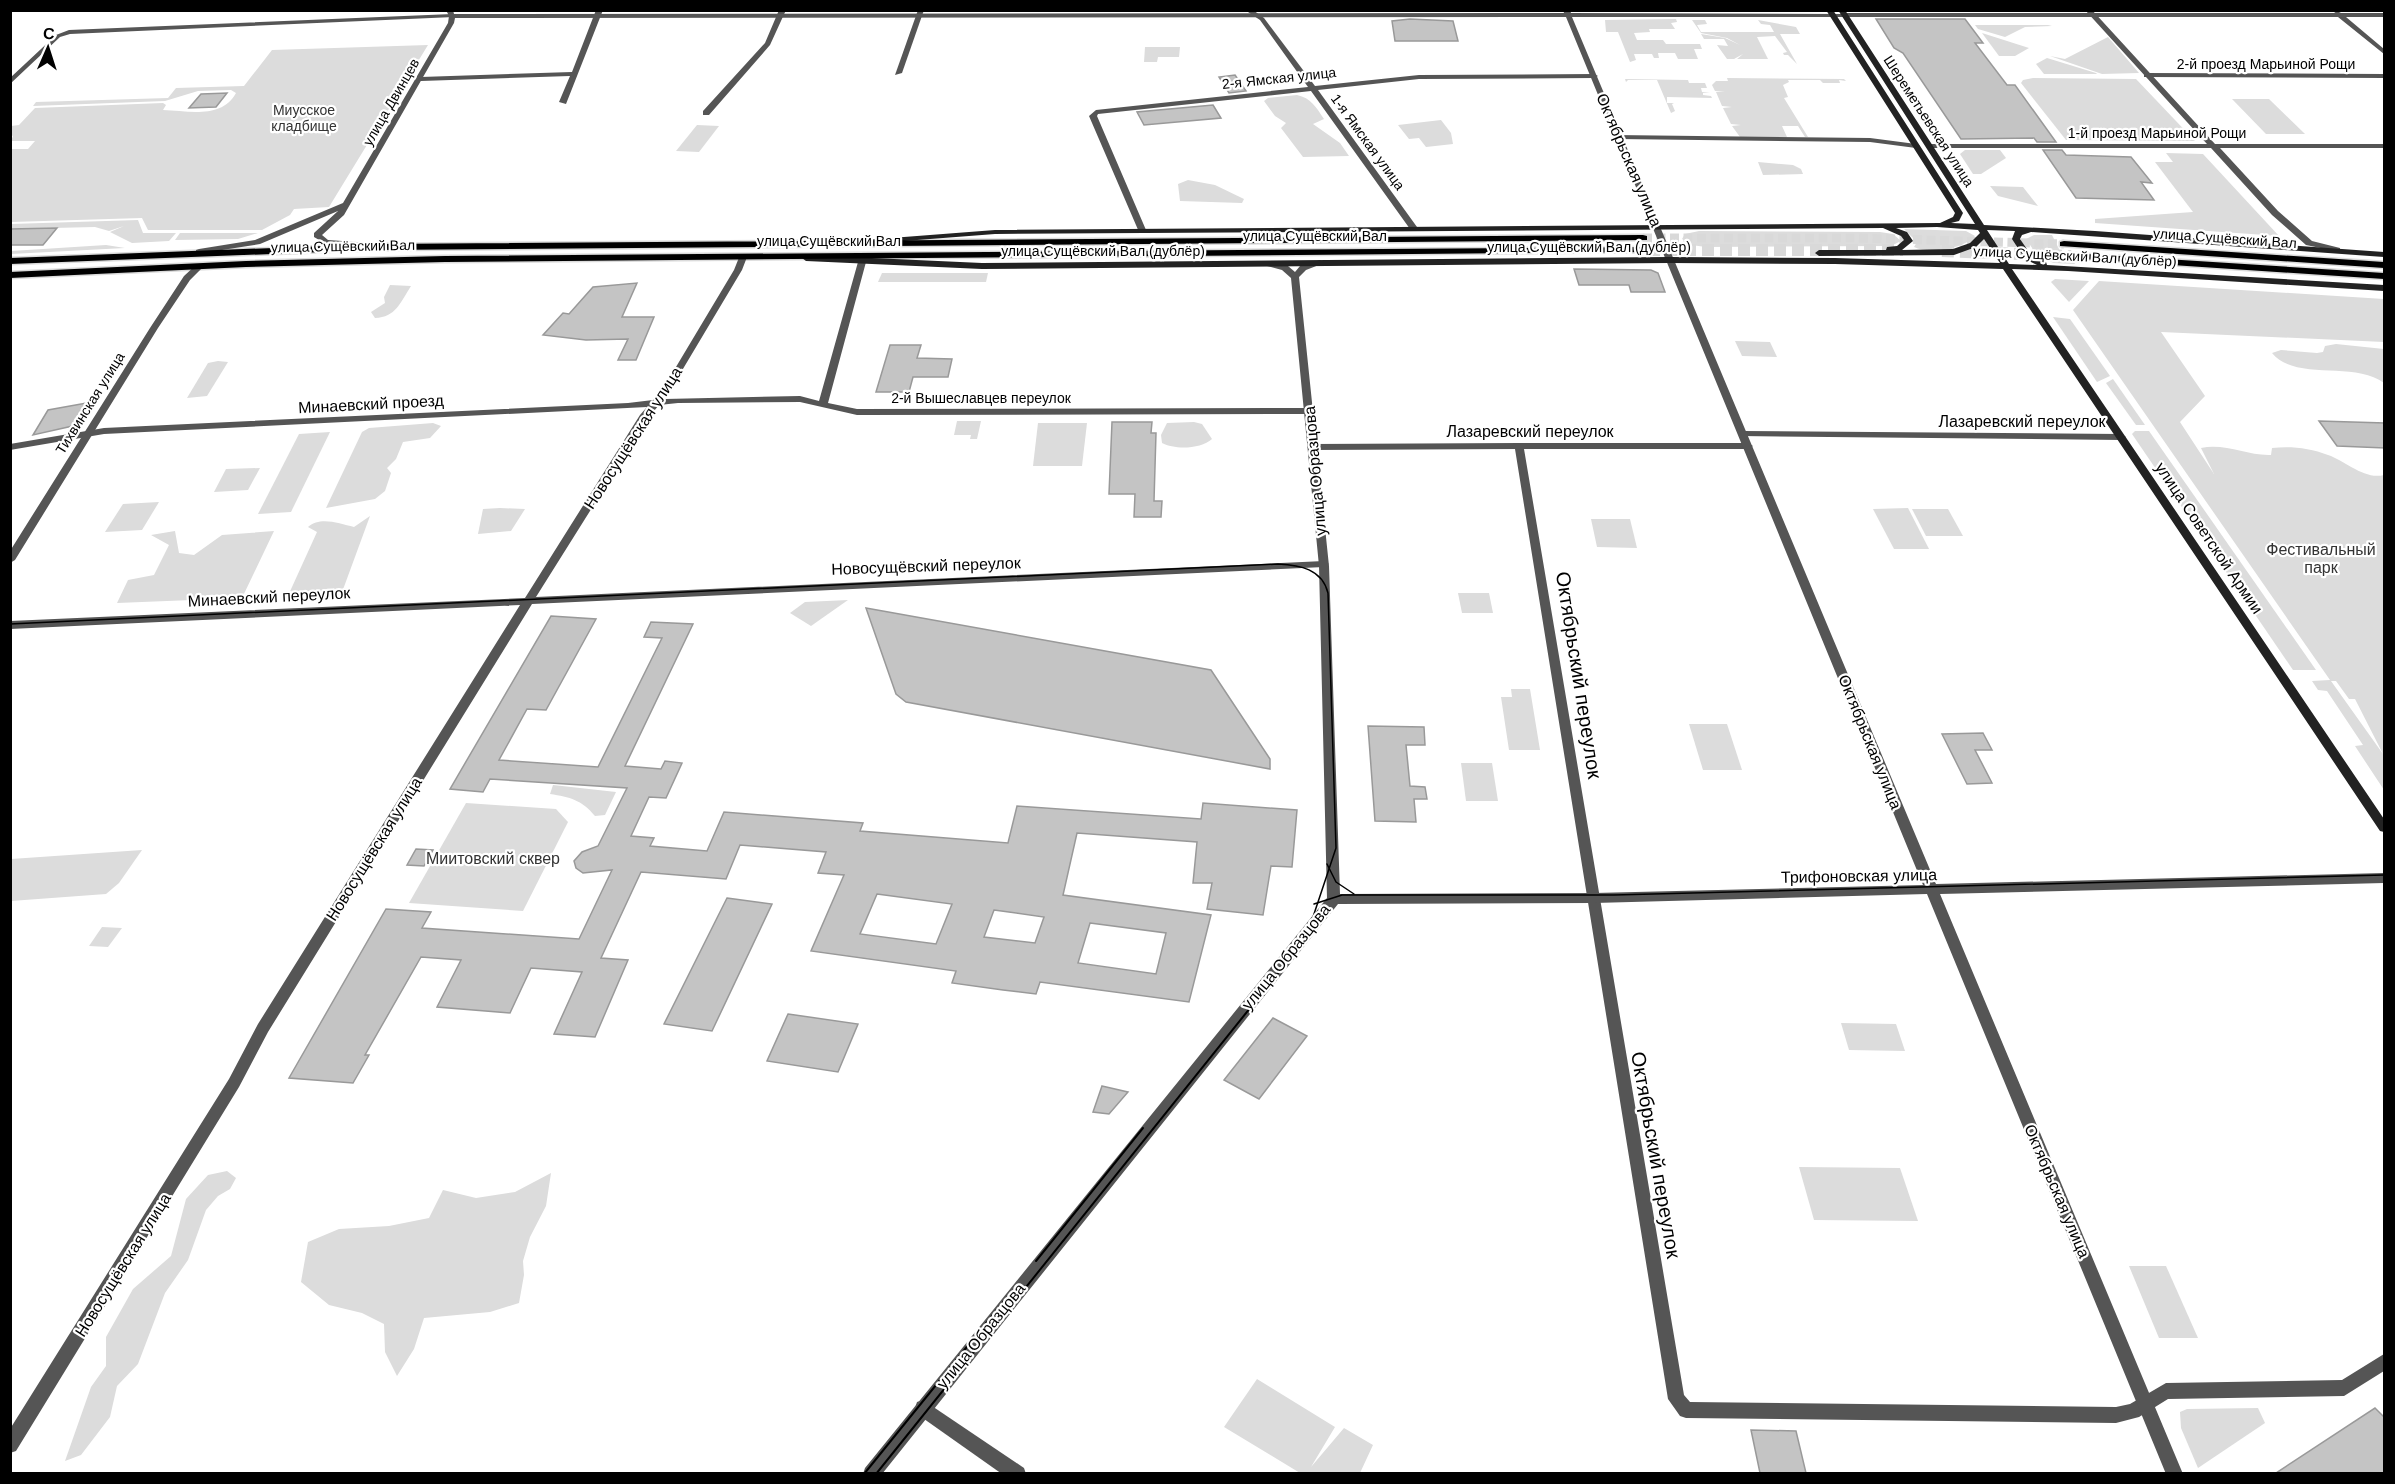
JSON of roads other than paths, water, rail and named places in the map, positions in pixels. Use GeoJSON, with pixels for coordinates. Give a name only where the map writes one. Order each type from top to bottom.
{"type":"FeatureCollection","features":[{"type":"Feature","properties":{"kind":"main road","name":"Шереметьевская улица"},"geometry":{"type":"LineString","coordinates":[[1831,13],[1959,213],[1956,219],[1937,225]]}},
{"type":"Feature","properties":{"kind":"main road","name":"Шереметьевская улица"},"geometry":{"type":"LineString","coordinates":[[1842,13],[2006,266]]}},
{"type":"Feature","properties":{"kind":"main road","name":"улица Сущёвский Вал (дублёр)"},"geometry":{"type":"LineString","coordinates":[[854,243],[995,232],[1850,224],[2037,229],[2385,254]]}},
{"type":"Feature","properties":{"kind":"main road"},"geometry":{"type":"LineString","coordinates":[[1850,224],[1885,227],[1904,234],[1909,241],[1899,248],[1854,253]]}},
{"type":"Feature","properties":{"kind":"main road"},"geometry":{"type":"LineString","coordinates":[[1717,260],[1760,253],[1954,252],[1973,245],[1983,229]]}},
{"type":"Feature","properties":{"kind":"main road"},"geometry":{"type":"LineString","coordinates":[[2037,229],[2024,231],[2016,236],[2028,257],[2037,263],[2068,268]]}},
{"type":"Feature","properties":{"kind":"main road","name":"улица Сущёвский Вал"},"geometry":{"type":"LineString","coordinates":[[10,261],[376,247],[1643,238]]}},
{"type":"Feature","properties":{"kind":"main road","name":"улица Сущёвский Вал"},"geometry":{"type":"LineString","coordinates":[[2064,244],[2385,265]]}},
{"type":"Feature","properties":{"kind":"main road","name":"улица Сущёвский Вал"},"geometry":{"type":"LineString","coordinates":[[10,275],[200,266],[445,259],[1648,250]]}},
{"type":"Feature","properties":{"kind":"main road","name":"улица Сущёвский Вал"},"geometry":{"type":"LineString","coordinates":[[2071,256],[2385,276]]}},
{"type":"Feature","properties":{"kind":"main road","name":"улица Сущёвский Вал (дублёр)"},"geometry":{"type":"LineString","coordinates":[[793,257],[982,266],[1717,260],[2068,268],[2385,288]]}},
{"type":"Feature","properties":{"kind":"main road","name":"улица Советской Армии"},"geometry":{"type":"LineString","coordinates":[[2006,266],[2385,828]]}},
{"type":"Feature","properties":{"kind":"street"},"geometry":{"type":"LineString","coordinates":[[1248,10],[1258,15]]}},
{"type":"Feature","properties":{"kind":"street"},"geometry":{"type":"LineString","coordinates":[[10,82],[63,33],[451,13],[1200,13],[1258,15],[2337,13],[2385,15]]}},
{"type":"Feature","properties":{"kind":"street","name":"улица Двинцев"},"geometry":{"type":"LineString","coordinates":[[376,247],[319,239],[317,235],[340,215],[421,79],[451,13]]}},
{"type":"Feature","properties":{"kind":"street"},"geometry":{"type":"LineString","coordinates":[[563,102],[599,13]]}},
{"type":"Feature","properties":{"kind":"street"},"geometry":{"type":"LineString","coordinates":[[706,113],[768,44],[782,13]]}},
{"type":"Feature","properties":{"kind":"street","name":"Октябрьская улица"},"geometry":{"type":"LineString","coordinates":[[1567,13],[2175,1473]]}},
{"type":"Feature","properties":{"kind":"street"},"geometry":{"type":"LineString","coordinates":[[2091,13],[2303,240],[2318,247],[2342,250]]}},
{"type":"Feature","properties":{"kind":"street"},"geometry":{"type":"LineString","coordinates":[[2337,13],[2385,52]]}},
{"type":"Feature","properties":{"kind":"street"},"geometry":{"type":"LineString","coordinates":[[898,73],[920,14]]}},
{"type":"Feature","properties":{"kind":"street","name":"1-я Ямская улица"},"geometry":{"type":"LineString","coordinates":[[1258,15],[1413,228]]}},
{"type":"Feature","properties":{"kind":"street"},"geometry":{"type":"LineString","coordinates":[[421,79],[574,74]]}},
{"type":"Feature","properties":{"kind":"street","name":"2-й проезд Марьиной Рощи"},"geometry":{"type":"LineString","coordinates":[[2147,75],[2385,76]]}},
{"type":"Feature","properties":{"kind":"street","name":"2-я Ямская улица"},"geometry":{"type":"LineString","coordinates":[[1142,230],[1094,114],[1113,109],[1434,76],[1594,76]]}},
{"type":"Feature","properties":{"kind":"street"},"geometry":{"type":"LineString","coordinates":[[1618,137],[1870,140],[1916,146]]}},
{"type":"Feature","properties":{"kind":"street","name":"1-й проезд Марьиной Рощи"},"geometry":{"type":"LineString","coordinates":[[1930,146],[2385,146]]}},
{"type":"Feature","properties":{"kind":"street"},"geometry":{"type":"LineString","coordinates":[[193,253],[257,242],[346,205]]}},
{"type":"Feature","properties":{"kind":"street","name":"Новосущёвская улица"},"geometry":{"type":"LineString","coordinates":[[10,1445],[234,1083],[263,1028],[387,826],[654,404],[665,393],[738,270],[743,257]]}},
{"type":"Feature","properties":{"kind":"street"},"geometry":{"type":"LineString","coordinates":[[823,404],[862,262]]}},
{"type":"Feature","properties":{"kind":"street"},"geometry":{"type":"LineString","coordinates":[[1266,263],[1285,268],[1295,277],[1303,268],[1320,263]]}},
{"type":"Feature","properties":{"kind":"street","name":"Тихвинская улица"},"geometry":{"type":"LineString","coordinates":[[10,560],[187,278],[200,266]]}},
{"type":"Feature","properties":{"kind":"street","name":"улица Образцова"},"geometry":{"type":"LineString","coordinates":[[871,1473],[1334,899],[1324,564],[1295,277]]}},
{"type":"Feature","properties":{"kind":"street","name":"2-й Вышеславцев переулок"},"geometry":{"type":"LineString","coordinates":[[654,404],[678,400],[800,399],[857,412],[1310,411]]}},
{"type":"Feature","properties":{"kind":"street","name":"Минаевский проезд"},"geometry":{"type":"LineString","coordinates":[[10,447],[89,433],[654,404]]}},
{"type":"Feature","properties":{"kind":"street","name":"Лазаревский переулок"},"geometry":{"type":"LineString","coordinates":[[1312,447],[1519,446],[1746,440],[2121,436]]}},
{"type":"Feature","properties":{"kind":"street","name":"Октябрьский переулок"},"geometry":{"type":"LineString","coordinates":[[1519,446],[1676,1399],[1686,1410],[2116,1415],[2133,1411],[2166,1391],[2344,1389],[2385,1362]]}},
{"type":"Feature","properties":{"kind":"street","name":"Новосущёвский переулок"},"geometry":{"type":"LineString","coordinates":[[530,601],[1324,564]]}},
{"type":"Feature","properties":{"kind":"street","name":"Минаевский переулок"},"geometry":{"type":"LineString","coordinates":[[10,625],[530,601]]}},
{"type":"Feature","properties":{"kind":"street","name":"Трифоновская улица"},"geometry":{"type":"LineString","coordinates":[[1334,899],[1594,898],[2385,878]]}},
{"type":"Feature","properties":{"kind":"street"},"geometry":{"type":"LineString","coordinates":[[923,1408],[1018,1473]]}},
{"type":"Feature","properties":{"kind":"tunnel"},"geometry":{"type":"LineString","coordinates":[[1643,238],[1858,238],[2064,244]]}},
{"type":"Feature","properties":{"kind":"tunnel"},"geometry":{"type":"LineString","coordinates":[[1648,250],[1903,250]]}},
{"type":"Feature","properties":{"kind":"tunnel"},"geometry":{"type":"LineString","coordinates":[[1942,251],[2071,256]]}},
{"type":"Feature","properties":{"kind":"tram line"},"geometry":{"type":"LineString","coordinates":[[10,624],[1278,564],[1302,567],[1321,578],[1328,593],[1336,848],[1329,868]]}},
{"type":"Feature","properties":{"kind":"tram line"},"geometry":{"type":"LineString","coordinates":[[1327,864],[1329,868]]}},
{"type":"Feature","properties":{"kind":"tram line"},"geometry":{"type":"LineString","coordinates":[[1318,903],[1329,868]]}},
{"type":"Feature","properties":{"kind":"tram line"},"geometry":{"type":"LineString","coordinates":[[1329,868],[1336,882],[1354,894]]}},
{"type":"Feature","properties":{"kind":"tram line"},"geometry":{"type":"LineString","coordinates":[[1318,903],[1342,895],[1614,895],[2384,875]]}},
{"type":"Feature","properties":{"kind":"tram line"},"geometry":{"type":"LineString","coordinates":[[1281,969],[1306,938],[1318,903]]}},
{"type":"Feature","properties":{"kind":"tram line"},"geometry":{"type":"LineString","coordinates":[[876,1474],[1283,967]]}},
{"type":"Feature","properties":{"kind":"tram line"},"geometry":{"type":"LineString","coordinates":[[1036,1261],[1143,1128]]}},
{"type":"Feature","properties":{"kind":"tram line"},"geometry":{"type":"LineString","coordinates":[[864,1474],[1004,1301]]}},
{"type":"Feature","properties":{"kind":"park label","name":"Миусское кладбище"},"geometry":{"type":"Point","coordinates":[304,118]}},
{"type":"Feature","properties":{"kind":"park label","name":"Фестивальный парк"},"geometry":{"type":"Point","coordinates":[2321,558]}},
{"type":"Feature","properties":{"kind":"park label","name":"Миитовский сквер"},"geometry":{"type":"Point","coordinates":[493,858]}}]}
